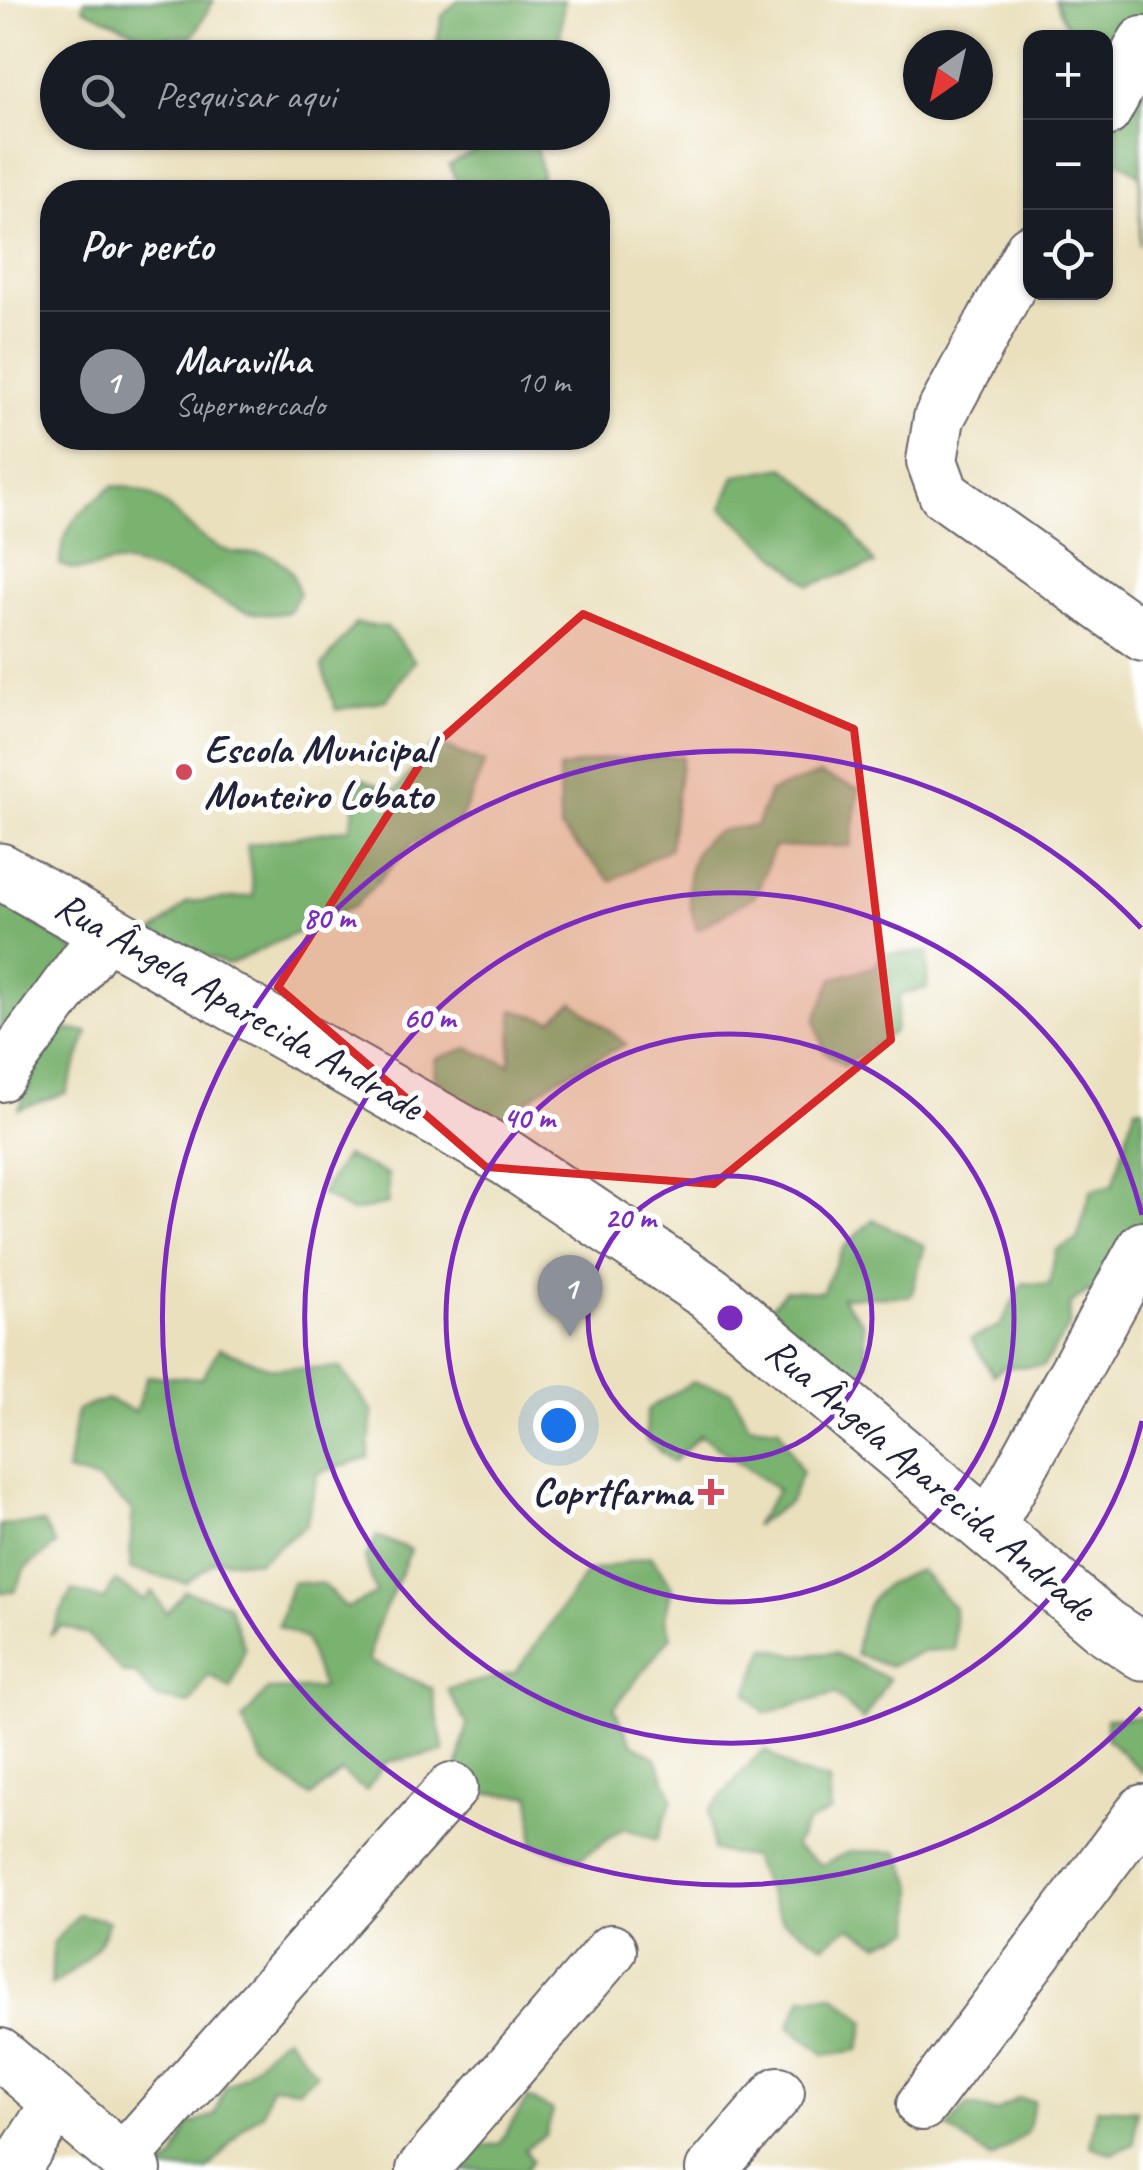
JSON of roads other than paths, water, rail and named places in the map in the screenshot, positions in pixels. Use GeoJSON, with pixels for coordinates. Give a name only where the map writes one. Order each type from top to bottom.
{"type":"FeatureCollection","features":[{"type":"Feature","properties":{"kind":"street"},"geometry":{"type":"LineString","coordinates":[[1113,99],[1143,42]]}},
{"type":"Feature","properties":{"kind":"street"},"geometry":{"type":"LineString","coordinates":[[1023,263],[940,418],[932,460],[944,494],[1143,636]]}},
{"type":"Feature","properties":{"kind":"street","name":"Rua Ângela Aparecida Andrade"},"geometry":{"type":"LineString","coordinates":[[0,872],[507,1158],[709,1293],[1104,1626],[1143,1652]]}},
{"type":"Feature","properties":{"kind":"street"},"geometry":{"type":"LineString","coordinates":[[0,1076],[107,931]]}},
{"type":"Feature","properties":{"kind":"street"},"geometry":{"type":"LineString","coordinates":[[988,1529],[1143,1247]]}},
{"type":"Feature","properties":{"kind":"street"},"geometry":{"type":"LineString","coordinates":[[0,2054],[130,2164],[452,1788]]}},
{"type":"Feature","properties":{"kind":"street"},"geometry":{"type":"LineString","coordinates":[[922,2105],[1143,1810]]}},
{"type":"Feature","properties":{"kind":"street"},"geometry":{"type":"LineString","coordinates":[[422,2170],[610,1950]]}},
{"type":"Feature","properties":{"kind":"street"},"geometry":{"type":"LineString","coordinates":[[711,2170],[779,2092]]}},
{"type":"Feature","properties":{"kind":"street"},"geometry":{"type":"LineString","coordinates":[[14,2170],[56,2103]]}},
{"type":"Feature","properties":{"kind":"place","name":"Escola Municipal Monteiro Lobato"},"geometry":{"type":"Point","coordinates":[184,772]}},
{"type":"Feature","properties":{"kind":"place","name":"Maravilha"},"geometry":{"type":"Point","coordinates":[570,1337]}},
{"type":"Feature","properties":{"kind":"place","name":"Coprtfarma"},"geometry":{"type":"Point","coordinates":[711,1492]}}]}
